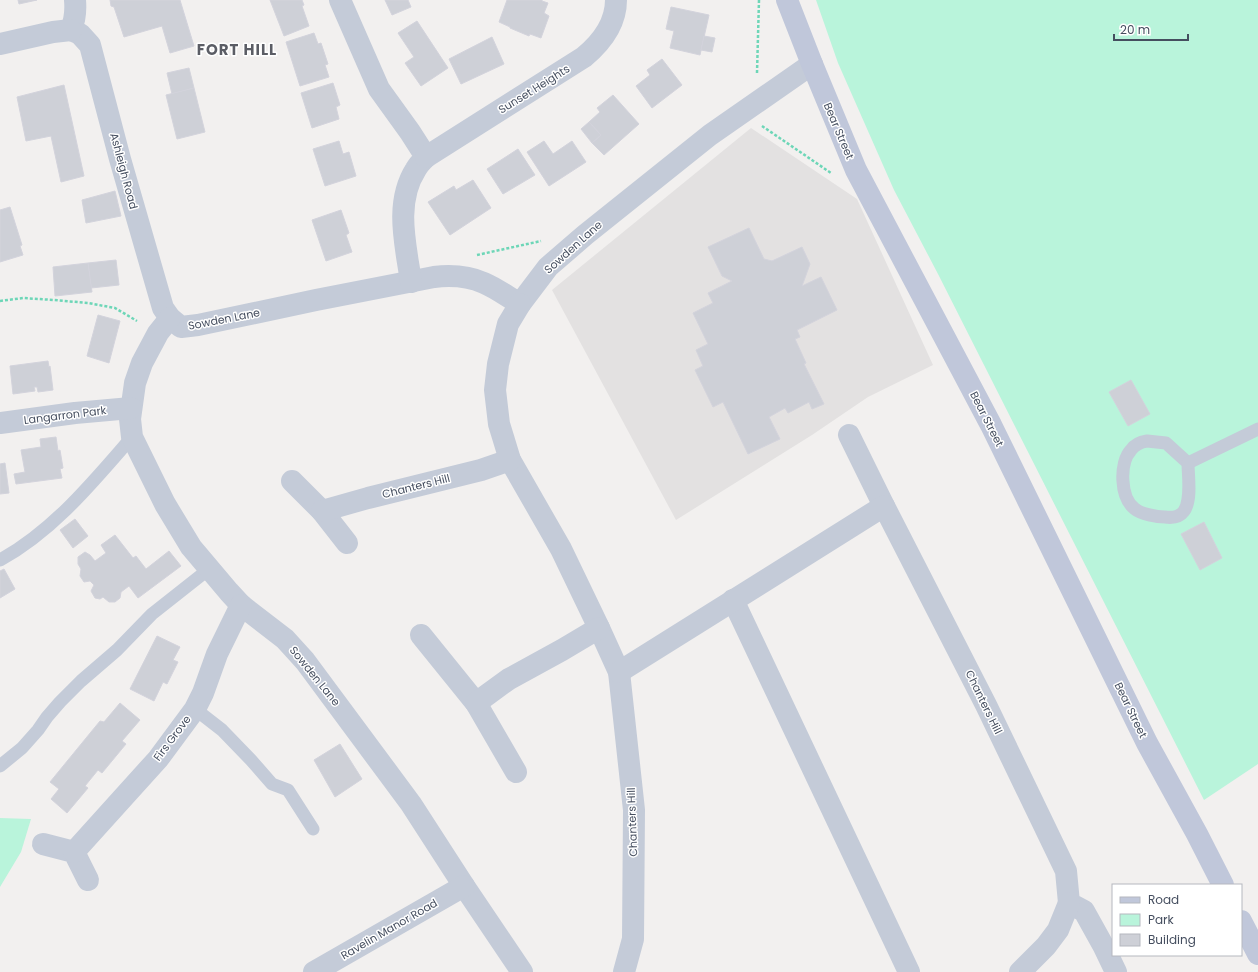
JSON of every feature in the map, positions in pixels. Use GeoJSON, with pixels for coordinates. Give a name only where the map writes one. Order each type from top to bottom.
{"type":"FeatureCollection","features":[{"type":"Feature","properties":{"kind":"street"},"geometry":{"type":"LineString","coordinates":[[0,44],[53,32],[71,30],[76,11],[75,0]]}},
{"type":"Feature","properties":{"kind":"street"},"geometry":{"type":"LineString","coordinates":[[340,0],[379,89],[426,157]]}},
{"type":"Feature","properties":{"kind":"street","name":"Sunset Heights"},"geometry":{"type":"LineString","coordinates":[[411,282],[403,227],[403,206],[406,192],[416,169],[426,157],[584,57],[600,43],[608,33],[616,9],[616,0]]}},
{"type":"Feature","properties":{"kind":"street","name":"Bear Street"},"geometry":{"type":"LineString","coordinates":[[787,0],[856,170],[991,425],[1147,743],[1222,884]]}},
{"type":"Feature","properties":{"kind":"street","name":"Ashleigh Road"},"geometry":{"type":"LineString","coordinates":[[71,30],[80,34],[90,46],[120,159],[163,308],[164,326]]}},
{"type":"Feature","properties":{"kind":"street","name":"Sowden Lane"},"geometry":{"type":"LineString","coordinates":[[522,972],[411,804],[305,661],[285,639],[241,605],[191,547],[165,504],[132,437],[130,422],[135,383],[142,363],[164,326],[181,327],[198,325],[436,277],[461,276],[484,282],[520,304],[548,267],[585,235],[710,135],[812,64]]}},
{"type":"Feature","properties":{"kind":"street","name":"Chanters Hill"},"geometry":{"type":"LineString","coordinates":[[520,304],[508,324],[498,364],[495,390],[499,424],[510,460],[561,548],[619,672],[634,810],[633,939],[624,972]]}},
{"type":"Feature","properties":{"kind":"street","name":"Langarron Park"},"geometry":{"type":"LineString","coordinates":[[0,424],[75,413],[131,408]]}},
{"type":"Feature","properties":{"kind":"street","name":"Chanters Hill"},"geometry":{"type":"LineString","coordinates":[[849,435],[986,705],[1066,871],[1069,904],[1058,930],[1046,946],[1020,972]]}},
{"type":"Feature","properties":{"kind":"street","name":"Chanters Hill"},"geometry":{"type":"LineString","coordinates":[[322,511],[481,470],[510,460]]}},
{"type":"Feature","properties":{"kind":"street"},"geometry":{"type":"LineString","coordinates":[[292,481],[322,511],[347,543]]}},
{"type":"Feature","properties":{"kind":"street"},"geometry":{"type":"LineString","coordinates":[[619,672],[884,506]]}},
{"type":"Feature","properties":{"kind":"street"},"geometry":{"type":"LineString","coordinates":[[733,600],[909,972]]}},
{"type":"Feature","properties":{"kind":"street","name":"Firs Grove"},"geometry":{"type":"LineString","coordinates":[[74,852],[158,759],[195,709],[203,693],[217,654],[241,605]]}},
{"type":"Feature","properties":{"kind":"street"},"geometry":{"type":"LineString","coordinates":[[476,702],[509,679],[599,628]]}},
{"type":"Feature","properties":{"kind":"street"},"geometry":{"type":"LineString","coordinates":[[422,635],[476,702],[516,772]]}},
{"type":"Feature","properties":{"kind":"street"},"geometry":{"type":"LineString","coordinates":[[43,844],[74,852],[88,880]]}},
{"type":"Feature","properties":{"kind":"street","name":"Ravelin Manor Road"},"geometry":{"type":"LineString","coordinates":[[314,972],[464,886]]}},
{"type":"Feature","properties":{"kind":"street"},"geometry":{"type":"LineString","coordinates":[[1069,904],[1084,911],[1116,972]]}},
{"type":"Feature","properties":{"kind":"street"},"geometry":{"type":"LineString","coordinates":[[1242,923],[1258,954]]}},
{"type":"Feature","properties":{"kind":"lane"},"geometry":{"type":"LineString","coordinates":[[1188,462],[1258,429]]}},
{"type":"Feature","properties":{"kind":"lane"},"geometry":{"type":"LineString","coordinates":[[0,560],[36,536],[63,512],[96,478],[132,437]]}},
{"type":"Feature","properties":{"kind":"lane"},"geometry":{"type":"LineString","coordinates":[[1147,440],[1166,443],[1188,462],[1188,501],[1184,511],[1179,516],[1172,518],[1157,517],[1135,510],[1128,502],[1122,479],[1124,464],[1130,450],[1139,443],[1147,440]]}},
{"type":"Feature","properties":{"kind":"lane"},"geometry":{"type":"LineString","coordinates":[[0,766],[22,748],[60,702],[81,681],[117,650],[152,614],[209,569]]}},
{"type":"Feature","properties":{"kind":"lane"},"geometry":{"type":"LineString","coordinates":[[195,709],[222,730],[272,784],[288,790],[313,829]]}},
{"type":"Feature","properties":{"kind":"path"},"geometry":{"type":"LineString","coordinates":[[758,0],[750,108],[833,175]]}},
{"type":"Feature","properties":{"kind":"path"},"geometry":{"type":"LineString","coordinates":[[471,256],[542,241]]}},
{"type":"Feature","properties":{"kind":"path"},"geometry":{"type":"LineString","coordinates":[[0,301],[23,298],[88,303],[115,308],[164,326]]}},
{"type":"Feature","properties":{"kind":"shaded area"},"geometry":{"type":"Polygon","coordinates":[[[751,128],[857,199],[933,365],[868,397],[812,435],[676,520],[552,290],[751,128]]]}},
{"type":"Feature","properties":{"kind":"green space"},"geometry":{"type":"Polygon","coordinates":[[[816,0],[1258,0],[1258,764],[1204,800],[894,190],[838,63],[816,0]]]}},
{"type":"Feature","properties":{"kind":"green space"},"geometry":{"type":"Polygon","coordinates":[[[0,818],[31,819],[21,852],[0,887],[0,818]]]}},
{"type":"Feature","properties":{"kind":"building"},"geometry":{"type":"Polygon","coordinates":[[[18,0],[37,0],[19,4],[18,0]]]}},
{"type":"Feature","properties":{"kind":"building"},"geometry":{"type":"Polygon","coordinates":[[[110,0],[180,0],[194,46],[170,53],[162,26],[124,37],[114,7],[111,6],[110,0]]]}},
{"type":"Feature","properties":{"kind":"building"},"geometry":{"type":"Polygon","coordinates":[[[270,0],[302,0],[304,5],[302,6],[309,26],[284,36],[270,0]]]}},
{"type":"Feature","properties":{"kind":"building"},"geometry":{"type":"Polygon","coordinates":[[[385,0],[408,0],[411,7],[392,15],[385,0]]]}},
{"type":"Feature","properties":{"kind":"building"},"geometry":{"type":"Polygon","coordinates":[[[507,0],[542,0],[548,3],[544,13],[549,16],[541,38],[530,34],[529,36],[499,22],[507,0]]]}},
{"type":"Feature","properties":{"kind":"building"},"geometry":{"type":"Polygon","coordinates":[[[671,7],[709,15],[700,55],[670,48],[674,31],[666,29],[671,7]]]}},
{"type":"Feature","properties":{"kind":"building"},"geometry":{"type":"Polygon","coordinates":[[[417,21],[448,68],[421,86],[405,63],[414,57],[398,33],[417,21]]]}},
{"type":"Feature","properties":{"kind":"building"},"geometry":{"type":"Polygon","coordinates":[[[314,33],[318,44],[321,43],[328,64],[325,65],[329,77],[300,86],[286,42],[314,33]]]}},
{"type":"Feature","properties":{"kind":"building"},"geometry":{"type":"Polygon","coordinates":[[[704,36],[715,38],[712,52],[701,50],[704,36]]]}},
{"type":"Feature","properties":{"kind":"building"},"geometry":{"type":"Polygon","coordinates":[[[492,37],[504,64],[461,84],[449,59],[492,37]]]}},
{"type":"Feature","properties":{"kind":"building"},"geometry":{"type":"Polygon","coordinates":[[[662,59],[682,85],[652,108],[636,86],[650,75],[647,70],[662,59]]]}},
{"type":"Feature","properties":{"kind":"building"},"geometry":{"type":"Polygon","coordinates":[[[189,68],[194,88],[172,94],[167,73],[189,68]]]}},
{"type":"Feature","properties":{"kind":"building"},"geometry":{"type":"Polygon","coordinates":[[[333,83],[340,105],[336,107],[339,119],[312,128],[301,93],[333,83]]]}},
{"type":"Feature","properties":{"kind":"building"},"geometry":{"type":"Polygon","coordinates":[[[64,85],[84,176],[61,182],[51,136],[26,141],[17,97],[64,85]]]}},
{"type":"Feature","properties":{"kind":"building"},"geometry":{"type":"Polygon","coordinates":[[[194,88],[205,132],[177,139],[166,95],[194,88]]]}},
{"type":"Feature","properties":{"kind":"building"},"geometry":{"type":"Polygon","coordinates":[[[613,95],[639,124],[604,155],[592,143],[601,135],[589,122],[600,112],[597,108],[613,95]]]}},
{"type":"Feature","properties":{"kind":"building"},"geometry":{"type":"Polygon","coordinates":[[[589,122],[601,135],[592,143],[581,129],[589,122]]]}},
{"type":"Feature","properties":{"kind":"building"},"geometry":{"type":"Polygon","coordinates":[[[339,141],[343,154],[349,152],[356,176],[325,186],[313,149],[339,141]]]}},
{"type":"Feature","properties":{"kind":"building"},"geometry":{"type":"Polygon","coordinates":[[[544,141],[553,154],[572,141],[586,162],[549,186],[527,152],[544,141]]]}},
{"type":"Feature","properties":{"kind":"building"},"geometry":{"type":"Polygon","coordinates":[[[518,149],[535,175],[503,194],[487,169],[518,149]]]}},
{"type":"Feature","properties":{"kind":"building"},"geometry":{"type":"Polygon","coordinates":[[[473,180],[491,208],[450,235],[428,202],[454,186],[456,190],[473,180]]]}},
{"type":"Feature","properties":{"kind":"building"},"geometry":{"type":"Polygon","coordinates":[[[115,191],[121,216],[86,223],[82,200],[115,191]]]}},
{"type":"Feature","properties":{"kind":"building"},"geometry":{"type":"Polygon","coordinates":[[[10,207],[22,245],[20,246],[23,255],[0,262],[0,210],[10,207]]]}},
{"type":"Feature","properties":{"kind":"building"},"geometry":{"type":"Polygon","coordinates":[[[341,210],[349,233],[346,235],[352,252],[326,261],[312,220],[341,210]]]}},
{"type":"Feature","properties":{"kind":"building"},"geometry":{"type":"Polygon","coordinates":[[[749,228],[764,259],[772,261],[802,247],[810,264],[802,286],[821,277],[837,310],[797,330],[800,337],[795,339],[806,363],[804,364],[824,404],[812,409],[809,402],[788,413],[785,408],[769,417],[780,439],[748,454],[723,402],[713,407],[695,370],[703,366],[696,350],[708,344],[693,313],[713,303],[708,293],[732,281],[722,276],[708,247],[749,228]]]}},
{"type":"Feature","properties":{"kind":"building"},"geometry":{"type":"Polygon","coordinates":[[[116,260],[119,285],[91,288],[88,263],[116,260]]]}},
{"type":"Feature","properties":{"kind":"building"},"geometry":{"type":"Polygon","coordinates":[[[88,263],[92,292],[55,296],[53,267],[88,263]]]}},
{"type":"Feature","properties":{"kind":"building"},"geometry":{"type":"Polygon","coordinates":[[[98,315],[120,321],[109,363],[87,356],[98,315]]]}},
{"type":"Feature","properties":{"kind":"building"},"geometry":{"type":"Polygon","coordinates":[[[48,361],[53,390],[38,392],[37,387],[34,387],[35,391],[13,394],[10,366],[48,361]]]}},
{"type":"Feature","properties":{"kind":"building"},"geometry":{"type":"Polygon","coordinates":[[[1131,380],[1150,414],[1128,426],[1109,392],[1131,380]]]}},
{"type":"Feature","properties":{"kind":"building"},"geometry":{"type":"Polygon","coordinates":[[[56,437],[63,468],[60,469],[62,478],[16,484],[14,474],[25,472],[21,450],[41,447],[40,439],[56,437]]]}},
{"type":"Feature","properties":{"kind":"building"},"geometry":{"type":"Polygon","coordinates":[[[5,463],[9,493],[0,494],[0,464],[5,463]]]}},
{"type":"Feature","properties":{"kind":"building"},"geometry":{"type":"Polygon","coordinates":[[[75,519],[88,536],[73,548],[60,530],[75,519]]]}},
{"type":"Feature","properties":{"kind":"building"},"geometry":{"type":"Polygon","coordinates":[[[1204,522],[1222,558],[1200,570],[1181,534],[1204,522]]]}},
{"type":"Feature","properties":{"kind":"building"},"geometry":{"type":"Polygon","coordinates":[[[115,535],[133,558],[136,556],[146,569],[169,551],[181,566],[138,598],[129,586],[121,592],[120,598],[115,602],[109,602],[103,597],[100,599],[95,598],[91,591],[94,585],[90,581],[84,582],[80,576],[81,569],[78,564],[78,557],[85,552],[95,561],[106,553],[101,545],[115,535]]]}},
{"type":"Feature","properties":{"kind":"building"},"geometry":{"type":"Polygon","coordinates":[[[4,569],[15,589],[0,598],[0,571],[4,569]]]}},
{"type":"Feature","properties":{"kind":"building"},"geometry":{"type":"Polygon","coordinates":[[[157,636],[180,647],[173,660],[178,662],[167,684],[163,682],[154,701],[130,689],[157,636]]]}},
{"type":"Feature","properties":{"kind":"building"},"geometry":{"type":"Polygon","coordinates":[[[120,703],[140,720],[122,741],[126,744],[102,773],[98,770],[85,786],[88,788],[67,813],[51,799],[59,789],[50,782],[100,721],[104,722],[120,703]]]}},
{"type":"Feature","properties":{"kind":"building"},"geometry":{"type":"Polygon","coordinates":[[[340,744],[362,779],[335,797],[314,760],[340,744]]]}},
{"type":"Feature","properties":{"kind":"district","name":"FORT HILL"},"geometry":{"type":"Point","coordinates":[237,49]}}]}
